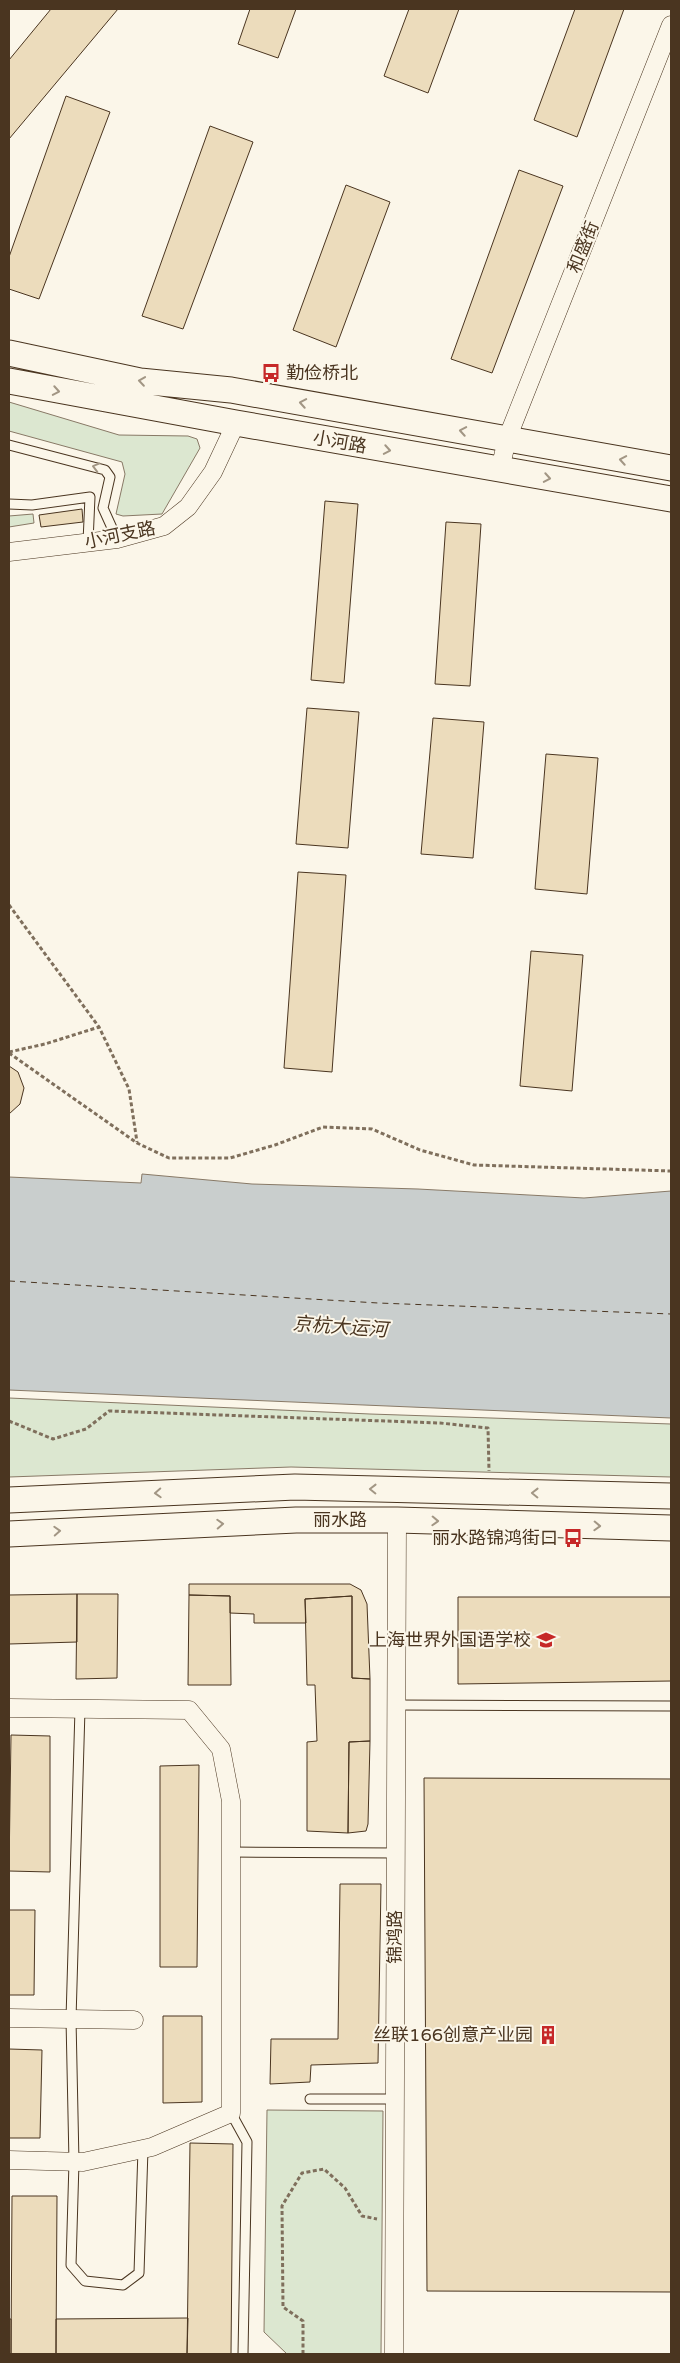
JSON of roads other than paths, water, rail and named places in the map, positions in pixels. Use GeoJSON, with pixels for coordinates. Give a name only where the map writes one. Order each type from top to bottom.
{"type":"FeatureCollection","features":[{"type":"Feature","properties":{"kind":"main road","name":"小河路"},"geometry":{"type":"LineString","coordinates":[[9,353],[140,381],[230,390],[671,468]]}},
{"type":"Feature","properties":{"kind":"main road","name":"小河路"},"geometry":{"type":"LineString","coordinates":[[9,380],[236,423],[671,499]]}},
{"type":"Feature","properties":{"kind":"main road","name":"丽水路"},"geometry":{"type":"LineString","coordinates":[[9,1500],[295,1487],[671,1496]]}},
{"type":"Feature","properties":{"kind":"main road","name":"丽水路"},"geometry":{"type":"LineString","coordinates":[[9,1534],[296,1520],[397,1520],[671,1528]]}},
{"type":"Feature","properties":{"kind":"street","name":"和盛街"},"geometry":{"type":"LineString","coordinates":[[500,470],[507,439],[671,25]]}},
{"type":"Feature","properties":{"kind":"street","name":"小河支路"},"geometry":{"type":"LineString","coordinates":[[9,552],[116,539],[164,526],[188,507],[213,472],[236,423]]}},
{"type":"Feature","properties":{"kind":"street","name":"锦鸿路"},"geometry":{"type":"LineString","coordinates":[[394,2354],[397,1520]]}},
{"type":"Feature","properties":{"kind":"street"},"geometry":{"type":"LineString","coordinates":[[9,1708],[189,1710],[221,1750],[232,1801],[232,2113],[143,2149],[83,2162],[9,2160]]}},
{"type":"Feature","properties":{"kind":"street"},"geometry":{"type":"LineString","coordinates":[[9,2018],[134,2020]]}},
{"type":"Feature","properties":{"kind":"lane"},"geometry":{"type":"LineString","coordinates":[[9,444],[105,470],[110,477],[103,508],[116,539]]}},
{"type":"Feature","properties":{"kind":"lane"},"geometry":{"type":"LineString","coordinates":[[9,504],[32,505],[90,497],[107,491]]}},
{"type":"Feature","properties":{"kind":"lane"},"geometry":{"type":"LineString","coordinates":[[88,542],[90,497]]}},
{"type":"Feature","properties":{"kind":"lane"},"geometry":{"type":"LineString","coordinates":[[396,1705],[671,1706]]}},
{"type":"Feature","properties":{"kind":"lane"},"geometry":{"type":"LineString","coordinates":[[80,1709],[71,2019],[74,2162],[71,2265],[85,2280],[123,2285],[139,2273],[143,2149]]}},
{"type":"Feature","properties":{"kind":"lane"},"geometry":{"type":"LineString","coordinates":[[232,1852],[396,1853]]}},
{"type":"Feature","properties":{"kind":"lane"},"geometry":{"type":"LineString","coordinates":[[310,2099],[395,2098]]}},
{"type":"Feature","properties":{"kind":"lane"},"geometry":{"type":"LineString","coordinates":[[232,2113],[247,2142],[243,2354]]}},
{"type":"Feature","properties":{"kind":"water","name":"京杭大运河"},"geometry":{"type":"Polygon","coordinates":[[[142,1174],[252,1184],[418,1189],[584,1198],[671,1191],[671,1418],[9,1390],[9,1177],[141,1183],[142,1174]]]}},
{"type":"Feature","properties":{"kind":"place","name":"勤俭桥北"},"geometry":{"type":"Point","coordinates":[271,373]}},
{"type":"Feature","properties":{"kind":"place","name":"丽水路锦鸿街口"},"geometry":{"type":"Point","coordinates":[573,1538]}},
{"type":"Feature","properties":{"kind":"place","name":"上海世界外国语学校"},"geometry":{"type":"Point","coordinates":[546,1640]}},
{"type":"Feature","properties":{"kind":"place","name":"丝联166创意产业园"},"geometry":{"type":"Point","coordinates":[548,2035]}}]}
